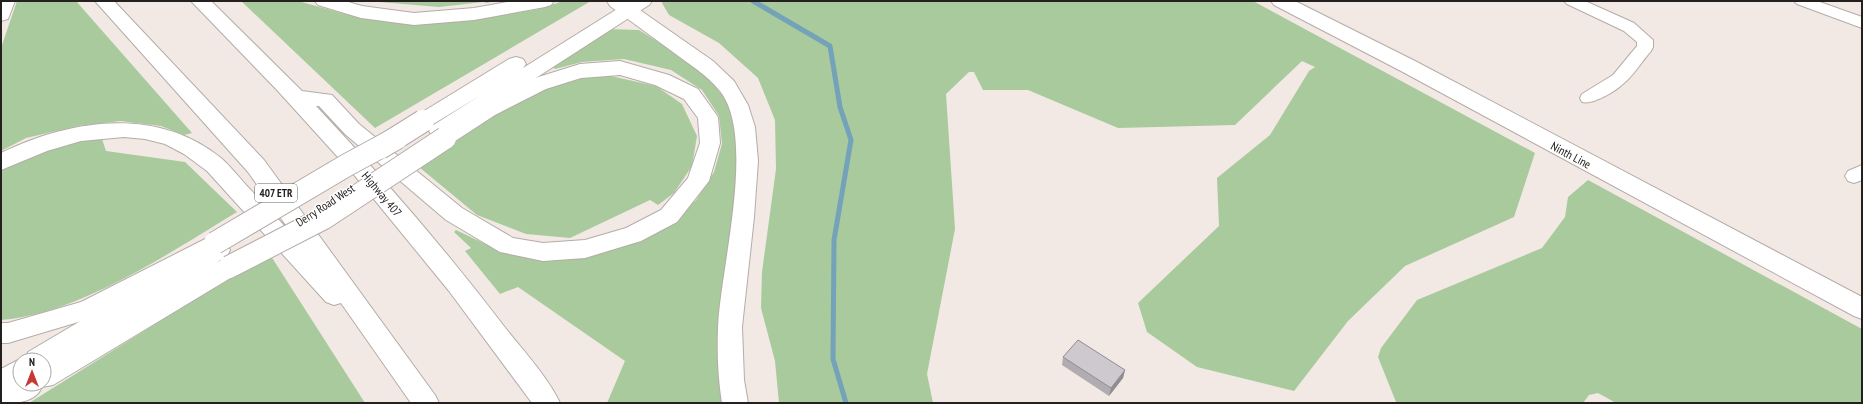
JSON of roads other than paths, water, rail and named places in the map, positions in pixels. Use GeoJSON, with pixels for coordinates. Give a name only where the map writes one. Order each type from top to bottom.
{"type":"FeatureCollection","features":[{"type":"Feature","properties":{"kind":"main road"},"geometry":{"type":"LineString","coordinates":[[1,15],[6,1]]}},
{"type":"Feature","properties":{"kind":"main road","name":"407 ETR"},"geometry":{"type":"LineString","coordinates":[[104,1],[256,166],[426,403]]}},
{"type":"Feature","properties":{"kind":"main road","name":"Highway 407"},"geometry":{"type":"LineString","coordinates":[[200,1],[296,97],[376,186],[497,333],[547,403]]}},
{"type":"Feature","properties":{"kind":"main road"},"geometry":{"type":"LineString","coordinates":[[324,1],[361,12],[414,19],[474,14],[545,1]]}},
{"type":"Feature","properties":{"kind":"main road","name":"Ninth Line"},"geometry":{"type":"LineString","coordinates":[[1280,1],[1408,66],[1862,309]]}},
{"type":"Feature","properties":{"kind":"main road"},"geometry":{"type":"LineString","coordinates":[[1,334],[87,310],[221,254],[324,218],[436,130],[626,3],[706,66],[727,86],[738,105],[745,127],[747,161],[730,327],[731,380],[735,403]]}},
{"type":"Feature","properties":{"kind":"main road"},"geometry":{"type":"LineString","coordinates":[[52,371],[347,164],[397,138],[436,130],[488,110],[539,84],[580,72],[620,68],[662,80],[691,94],[708,117],[710,143],[698,181],[669,216],[633,235],[585,249],[543,252],[508,246],[454,214],[352,129],[325,100],[296,97]]}},
{"type":"Feature","properties":{"kind":"main road"},"geometry":{"type":"LineString","coordinates":[[1,162],[19,152],[75,134],[114,130],[165,136],[192,148],[216,164],[408,376]]}},
{"type":"Feature","properties":{"kind":"main road"},"geometry":{"type":"LineString","coordinates":[[51,352],[221,254]]}},
{"type":"Feature","properties":{"kind":"main road"},"geometry":{"type":"LineString","coordinates":[[1,382],[12,375]]}},
{"type":"Feature","properties":{"kind":"main road"},"geometry":{"type":"LineString","coordinates":[[1,402],[18,392]]}},
{"type":"Feature","properties":{"kind":"street"},"geometry":{"type":"LineString","coordinates":[[1572,1],[1629,27],[1645,40],[1645,47],[1619,78],[1588,98]]}},
{"type":"Feature","properties":{"kind":"street"},"geometry":{"type":"LineString","coordinates":[[1802,1],[1862,23]]}},
{"type":"Feature","properties":{"kind":"waterway"},"geometry":{"type":"LineString","coordinates":[[753,1],[830,46],[840,107],[851,140],[834,240],[833,359],[846,403]]}}]}
